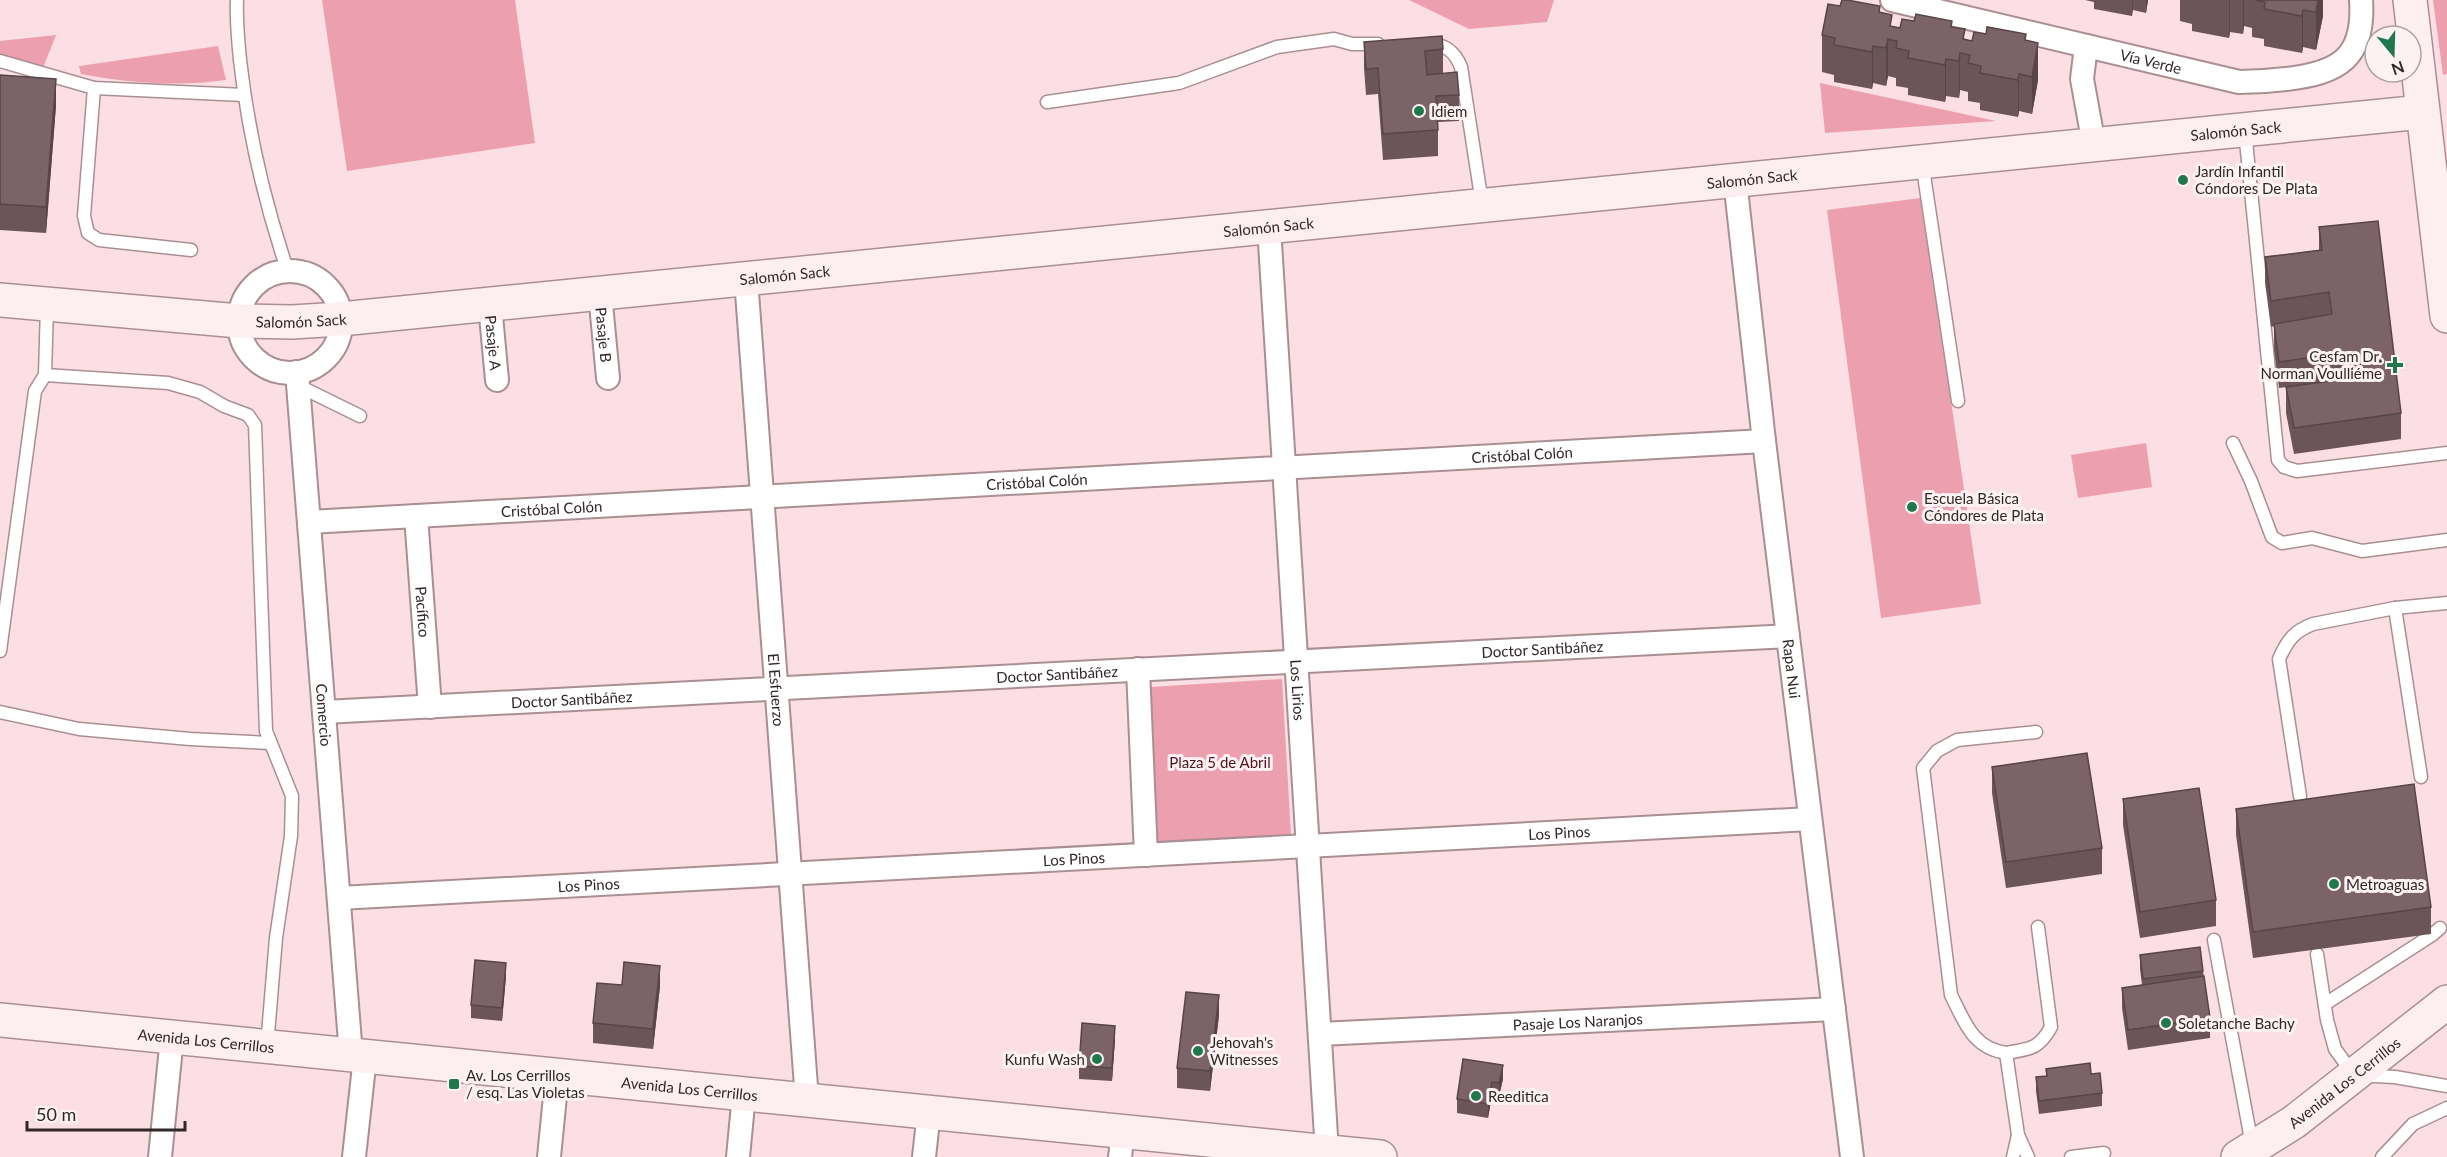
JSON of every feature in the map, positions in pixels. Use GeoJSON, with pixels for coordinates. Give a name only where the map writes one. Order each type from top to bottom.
{"type":"FeatureCollection","features":[{"type":"Feature","properties":{"kind":"street","name":"Vía Verde"},"geometry":{"type":"LineString","coordinates":[[1892,0],[2239,82],[2303,77],[2331,70],[2354,47],[2361,26],[2361,0]]}},
{"type":"Feature","properties":{"kind":"street"},"geometry":{"type":"LineString","coordinates":[[2410,0],[2446,304]]}},
{"type":"Feature","properties":{"kind":"street"},"geometry":{"type":"LineString","coordinates":[[2086,46],[2082,79],[2094,145]]}},
{"type":"Feature","properties":{"kind":"street","name":"Salomón Sack"},"geometry":{"type":"LineString","coordinates":[[0,300],[239,321],[341,320],[2422,112]]}},
{"type":"Feature","properties":{"kind":"street","name":"Rapa Nui"},"geometry":{"type":"LineString","coordinates":[[1735,180],[1764,441],[1852,1157]]}},
{"type":"Feature","properties":{"kind":"street","name":"Los Lirios"},"geometry":{"type":"LineString","coordinates":[[1269,227],[1320,1034],[1312,1153]]}},
{"type":"Feature","properties":{"kind":"street"},"geometry":{"type":"LineString","coordinates":[[288,272],[300,273],[320,281],[334,298],[341,320],[333,350],[298,379],[275,371],[256,360],[243,342],[239,321],[244,299],[258,283],[267,277],[288,272]]}},
{"type":"Feature","properties":{"kind":"street","name":"El Esfuerzo"},"geometry":{"type":"LineString","coordinates":[[746,279],[807,1100]]}},
{"type":"Feature","properties":{"kind":"street","name":"Pasaje B"},"geometry":{"type":"LineString","coordinates":[[600,293],[608,378]]}},
{"type":"Feature","properties":{"kind":"street","name":"Pasaje A"},"geometry":{"type":"LineString","coordinates":[[490,304],[497,380]]}},
{"type":"Feature","properties":{"kind":"street","name":"Comercio"},"geometry":{"type":"LineString","coordinates":[[298,379],[339,898],[358,1056],[354,1157]]}},
{"type":"Feature","properties":{"kind":"street","name":"Cristóbal Colón"},"geometry":{"type":"LineString","coordinates":[[309,522],[1764,441]]}},
{"type":"Feature","properties":{"kind":"street","name":"Pacífico"},"geometry":{"type":"LineString","coordinates":[[416,516],[430,707]]}},
{"type":"Feature","properties":{"kind":"street","name":"Doctor Santibáñez"},"geometry":{"type":"LineString","coordinates":[[324,712],[1788,636]]}},
{"type":"Feature","properties":{"kind":"street"},"geometry":{"type":"LineString","coordinates":[[1138,669],[1146,855]]}},
{"type":"Feature","properties":{"kind":"street","name":"Los Pinos"},"geometry":{"type":"LineString","coordinates":[[339,898],[1810,819]]}},
{"type":"Feature","properties":{"kind":"street","name":"Avenida Los Cerrillos"},"geometry":{"type":"LineString","coordinates":[[2246,1153],[2294,1122],[2447,1002]]}},
{"type":"Feature","properties":{"kind":"street","name":"Pasaje Los Naranjos"},"geometry":{"type":"LineString","coordinates":[[1320,1034],[1834,1009]]}},
{"type":"Feature","properties":{"kind":"street","name":"Avenida Los Cerrillos"},"geometry":{"type":"LineString","coordinates":[[0,1020],[929,1112],[1121,1144],[1380,1157]]}},
{"type":"Feature","properties":{"kind":"street"},"geometry":{"type":"LineString","coordinates":[[160,1157],[172,1037]]}},
{"type":"Feature","properties":{"kind":"street"},"geometry":{"type":"LineString","coordinates":[[549,1157],[557,1076]]}},
{"type":"Feature","properties":{"kind":"street"},"geometry":{"type":"LineString","coordinates":[[738,1157],[744,1094]]}},
{"type":"Feature","properties":{"kind":"street"},"geometry":{"type":"LineString","coordinates":[[924,1157],[929,1112]]}},
{"type":"Feature","properties":{"kind":"lane"},"geometry":{"type":"LineString","coordinates":[[237,0],[236,16],[244,95],[258,163],[288,272]]}},
{"type":"Feature","properties":{"kind":"lane"},"geometry":{"type":"LineString","coordinates":[[1047,102],[1179,83],[1277,46],[1334,39],[1352,44],[1394,44]]}},
{"type":"Feature","properties":{"kind":"lane"},"geometry":{"type":"LineString","coordinates":[[1416,44],[1438,44],[1451,50],[1461,67],[1482,206]]}},
{"type":"Feature","properties":{"kind":"lane"},"geometry":{"type":"LineString","coordinates":[[0,62],[94,88],[244,95]]}},
{"type":"Feature","properties":{"kind":"lane"},"geometry":{"type":"LineString","coordinates":[[94,88],[84,216],[84,226],[88,233],[99,240],[191,250]]}},
{"type":"Feature","properties":{"kind":"lane"},"geometry":{"type":"LineString","coordinates":[[2245,130],[2278,460],[2284,467],[2297,471],[2447,453]]}},
{"type":"Feature","properties":{"kind":"lane"},"geometry":{"type":"LineString","coordinates":[[1922,162],[1958,401]]}},
{"type":"Feature","properties":{"kind":"lane"},"geometry":{"type":"LineString","coordinates":[[0,651],[35,391],[45,375],[47,305]]}},
{"type":"Feature","properties":{"kind":"lane"},"geometry":{"type":"LineString","coordinates":[[45,375],[168,383],[201,392],[224,406],[248,415],[255,425],[266,731],[292,796],[291,836],[276,938],[267,1047]]}},
{"type":"Feature","properties":{"kind":"lane"},"geometry":{"type":"LineString","coordinates":[[298,379],[360,416]]}},
{"type":"Feature","properties":{"kind":"lane"},"geometry":{"type":"LineString","coordinates":[[2233,443],[2251,481],[2272,537],[2282,543],[2312,538],[2362,551],[2447,540]]}},
{"type":"Feature","properties":{"kind":"lane"},"geometry":{"type":"LineString","coordinates":[[2300,796],[2279,660],[2287,641],[2301,629],[2313,624],[2395,608],[2447,603]]}},
{"type":"Feature","properties":{"kind":"lane"},"geometry":{"type":"LineString","coordinates":[[2395,608],[2421,777]]}},
{"type":"Feature","properties":{"kind":"lane"},"geometry":{"type":"LineString","coordinates":[[0,712],[79,729],[190,739],[270,743]]}},
{"type":"Feature","properties":{"kind":"lane"},"geometry":{"type":"LineString","coordinates":[[2036,732],[1957,740],[1937,751],[1923,768],[1951,995],[1977,1040],[1991,1051],[2006,1053],[2029,1049],[2043,1041],[2051,1027],[2038,927]]}},
{"type":"Feature","properties":{"kind":"lane"},"geometry":{"type":"LineString","coordinates":[[2325,1004],[2440,928]]}},
{"type":"Feature","properties":{"kind":"lane"},"geometry":{"type":"LineString","coordinates":[[2214,940],[2246,1153]]}},
{"type":"Feature","properties":{"kind":"lane"},"geometry":{"type":"LineString","coordinates":[[2317,954],[2325,1004],[2336,1049],[2354,1075],[2395,1077],[2447,1086]]}},
{"type":"Feature","properties":{"kind":"lane"},"geometry":{"type":"LineString","coordinates":[[2006,1053],[2018,1136],[2028,1157]]}},
{"type":"Feature","properties":{"kind":"lane"},"geometry":{"type":"LineString","coordinates":[[2382,1157],[2413,1124],[2447,1108]]}},
{"type":"Feature","properties":{"kind":"lane"},"geometry":{"type":"LineString","coordinates":[[2013,1157],[2018,1136]]}},
{"type":"Feature","properties":{"kind":"lane"},"geometry":{"type":"LineString","coordinates":[[2071,1157],[2104,1153]]}},
{"type":"Feature","properties":{"kind":"green space"},"geometry":{"type":"Polygon","coordinates":[[[322,0],[515,0],[535,143],[347,171],[322,0]]]}},
{"type":"Feature","properties":{"kind":"green space"},"geometry":{"type":"Polygon","coordinates":[[[1409,0],[1554,0],[1547,22],[1469,29],[1409,0]]]}},
{"type":"Feature","properties":{"kind":"green space"},"geometry":{"type":"Polygon","coordinates":[[[2433,0],[2447,0],[2447,74],[2443,75],[2433,0]]]}},
{"type":"Feature","properties":{"kind":"green space"},"geometry":{"type":"Polygon","coordinates":[[[56,35],[43,68],[0,54],[0,41],[56,35]]]}},
{"type":"Feature","properties":{"kind":"green space"},"geometry":{"type":"Polygon","coordinates":[[[218,46],[226,80],[171,84],[135,82],[81,74],[79,66],[218,46]]]}},
{"type":"Feature","properties":{"kind":"green space"},"geometry":{"type":"Polygon","coordinates":[[[1820,83],[1996,121],[1825,133],[1820,83]]]}},
{"type":"Feature","properties":{"kind":"green space","name":"Escuela Básica Cóndores de Plata"},"geometry":{"type":"Polygon","coordinates":[[[1921,198],[1981,604],[1881,618],[1827,210],[1921,198]]]}},
{"type":"Feature","properties":{"kind":"green space"},"geometry":{"type":"Polygon","coordinates":[[[2146,443],[2152,487],[2078,498],[2071,455],[2146,443]]]}},
{"type":"Feature","properties":{"kind":"green space","name":"Plaza 5 de Abril"},"geometry":{"type":"Polygon","coordinates":[[[1282,679],[1291,836],[1158,844],[1150,687],[1282,679]]]}},
{"type":"Feature","properties":{"kind":"building"},"geometry":{"type":"Polygon","coordinates":[[[1842,0],[1880,6],[1879,12],[1892,15],[1890,26],[1900,28],[1902,19],[1914,21],[1916,14],[1952,21],[1951,27],[1965,29],[1963,39],[1972,41],[1974,32],[1986,34],[1987,27],[2026,34],[2025,40],[2038,43],[2032,77],[2019,74],[2018,80],[1980,73],[1981,66],[1968,63],[1970,55],[1960,53],[1959,61],[1946,59],[1945,65],[1908,58],[1909,51],[1896,48],[1897,41],[1888,39],[1886,48],[1873,46],[1872,52],[1834,45],[1835,38],[1822,35],[1828,4],[1840,6],[1842,0]]]}},
{"type":"Feature","properties":{"kind":"building"},"geometry":{"type":"Polygon","coordinates":[[[2256,0],[2318,0],[2316,12],[2303,10],[2302,16],[2264,9],[2265,2],[2256,0]]]}},
{"type":"Feature","properties":{"kind":"building"},"geometry":{"type":"Polygon","coordinates":[[[1442,36],[1443,49],[1425,51],[1427,75],[1457,72],[1459,95],[1436,96],[1438,130],[1383,134],[1378,68],[1366,69],[1364,42],[1442,36]]]}},
{"type":"Feature","properties":{"kind":"building"},"geometry":{"type":"Polygon","coordinates":[[[0,75],[56,79],[46,207],[0,204],[0,75]]]}},
{"type":"Feature","properties":{"kind":"building"},"geometry":{"type":"Polygon","coordinates":[[[2378,221],[2401,413],[2294,428],[2286,387],[2344,379],[2340,353],[2279,362],[2274,324],[2332,314],[2329,292],[2271,301],[2265,257],[2322,250],[2319,227],[2378,221]]]}},
{"type":"Feature","properties":{"kind":"building"},"geometry":{"type":"Polygon","coordinates":[[[2087,753],[2102,848],[2006,862],[1992,767],[2087,753]]]}},
{"type":"Feature","properties":{"kind":"building","name":"Metroaguas"},"geometry":{"type":"Polygon","coordinates":[[[2414,784],[2431,907],[2253,932],[2236,809],[2414,784]]]}},
{"type":"Feature","properties":{"kind":"building"},"geometry":{"type":"Polygon","coordinates":[[[2199,788],[2216,900],[2140,912],[2123,799],[2199,788]]]}},
{"type":"Feature","properties":{"kind":"building"},"geometry":{"type":"Polygon","coordinates":[[[2200,947],[2203,971],[2143,979],[2140,955],[2200,947]]]}},
{"type":"Feature","properties":{"kind":"building"},"geometry":{"type":"Polygon","coordinates":[[[475,960],[506,963],[502,1008],[471,1005],[475,960]]]}},
{"type":"Feature","properties":{"kind":"building"},"geometry":{"type":"Polygon","coordinates":[[[624,962],[660,966],[653,1029],[593,1023],[597,983],[622,985],[624,962]]]}},
{"type":"Feature","properties":{"kind":"building"},"geometry":{"type":"Polygon","coordinates":[[[2204,976],[2210,1018],[2128,1030],[2122,988],[2204,976]]]}},
{"type":"Feature","properties":{"kind":"building","name":"Jehovah's Witnesses"},"geometry":{"type":"Polygon","coordinates":[[[1186,992],[1219,995],[1210,1071],[1177,1068],[1186,992]]]}},
{"type":"Feature","properties":{"kind":"building","name":"Kunfu Wash"},"geometry":{"type":"Polygon","coordinates":[[[1082,1023],[1115,1026],[1112,1068],[1079,1066],[1082,1023]]]}},
{"type":"Feature","properties":{"kind":"building"},"geometry":{"type":"Polygon","coordinates":[[[1463,1059],[1503,1065],[1499,1083],[1492,1082],[1488,1104],[1457,1099],[1463,1059]]]}},
{"type":"Feature","properties":{"kind":"building"},"geometry":{"type":"Polygon","coordinates":[[[2090,1063],[2091,1074],[2100,1073],[2102,1093],[2039,1101],[2036,1077],[2047,1076],[2046,1069],[2090,1063]]]}},
{"type":"Feature","properties":{"kind":"place","name":"Idiem"},"geometry":{"type":"Point","coordinates":[1419,111]}},
{"type":"Feature","properties":{"kind":"place","name":"Jardín Infantil Cóndores De Plata"},"geometry":{"type":"Point","coordinates":[2183,180]}},
{"type":"Feature","properties":{"kind":"place","name":"Cesfam Dr. Norman Voulliéme"},"geometry":{"type":"Point","coordinates":[2395,365]}},
{"type":"Feature","properties":{"kind":"place","name":"Escuela Básica Cóndores de Plata"},"geometry":{"type":"Point","coordinates":[1912,507]}},
{"type":"Feature","properties":{"kind":"place","name":"Metroaguas"},"geometry":{"type":"Point","coordinates":[2334,884]}},
{"type":"Feature","properties":{"kind":"place","name":"Soletanche Bachy"},"geometry":{"type":"Point","coordinates":[2166,1023]}},
{"type":"Feature","properties":{"kind":"place","name":"Jehovah's Witnesses"},"geometry":{"type":"Point","coordinates":[1198,1051]}},
{"type":"Feature","properties":{"kind":"place","name":"Kunfu Wash"},"geometry":{"type":"Point","coordinates":[1097,1059]}},
{"type":"Feature","properties":{"kind":"place","name":"Av. Los Cerrillos / esq. Las Violetas"},"geometry":{"type":"Point","coordinates":[454,1084]}},
{"type":"Feature","properties":{"kind":"place","name":"Reeditica"},"geometry":{"type":"Point","coordinates":[1476,1096]}}]}
